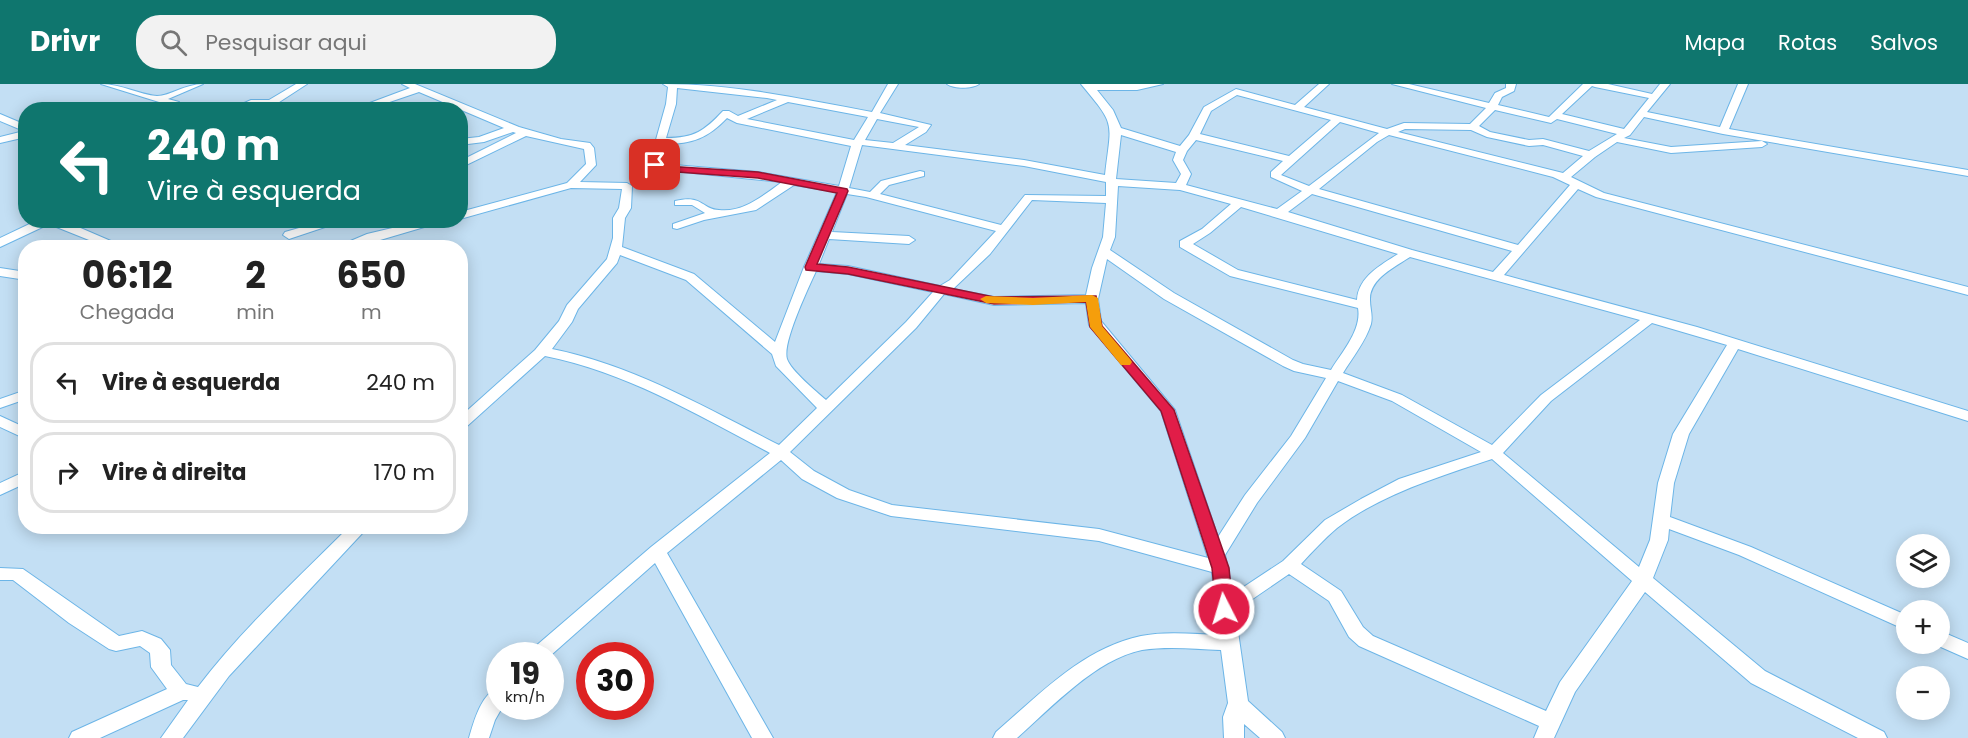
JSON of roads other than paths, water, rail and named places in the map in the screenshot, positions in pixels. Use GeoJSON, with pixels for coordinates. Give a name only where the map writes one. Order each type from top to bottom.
{"type":"FeatureCollection","features":[{"type":"Feature","properties":{"kind":"street"},"geometry":{"type":"LineString","coordinates":[[106,84],[171,102]]}},
{"type":"Feature","properties":{"kind":"street"},"geometry":{"type":"LineString","coordinates":[[161,98],[198,84]]}},
{"type":"Feature","properties":{"kind":"street"},"geometry":{"type":"LineString","coordinates":[[407,84],[450,102]]}},
{"type":"Feature","properties":{"kind":"street"},"geometry":{"type":"LineString","coordinates":[[669,84],[788,99],[926,125],[922,130],[894,147]]}},
{"type":"Feature","properties":{"kind":"street"},"geometry":{"type":"LineString","coordinates":[[673,84],[671,104],[655,161],[658,167],[729,172],[873,195],[1004,229]]}},
{"type":"Feature","properties":{"kind":"street"},"geometry":{"type":"LineString","coordinates":[[825,408],[781,363],[779,353],[785,329],[843,191],[858,143],[873,114],[893,84]]}},
{"type":"Feature","properties":{"kind":"street"},"geometry":{"type":"LineString","coordinates":[[952,84],[974,84]]}},
{"type":"Feature","properties":{"kind":"street"},"geometry":{"type":"LineString","coordinates":[[1087,85],[1137,87],[1158,84]]}},
{"type":"Feature","properties":{"kind":"street"},"geometry":{"type":"LineString","coordinates":[[1297,108],[1324,84]]}},
{"type":"Feature","properties":{"kind":"street"},"geometry":{"type":"LineString","coordinates":[[1397,84],[1551,120],[1575,100],[1588,84]]}},
{"type":"Feature","properties":{"kind":"street"},"geometry":{"type":"LineString","coordinates":[[1473,127],[1492,107],[1498,95],[1511,89],[1511,84]]}},
{"type":"Feature","properties":{"kind":"street"},"geometry":{"type":"LineString","coordinates":[[1595,84],[1655,97]]}},
{"type":"Feature","properties":{"kind":"street"},"geometry":{"type":"LineString","coordinates":[[1564,178],[1591,155],[1626,133],[1665,84]]}},
{"type":"Feature","properties":{"kind":"street"},"geometry":{"type":"LineString","coordinates":[[1723,130],[1743,84]]}},
{"type":"Feature","properties":{"kind":"street"},"geometry":{"type":"LineString","coordinates":[[272,102],[298,85]]}},
{"type":"Feature","properties":{"kind":"street"},"geometry":{"type":"LineString","coordinates":[[1087,85],[1106,109],[1116,130],[1109,237],[1092,298],[1096,327],[1168,410],[1218,562],[1238,703],[1245,713],[1275,738]]}},
{"type":"Feature","properties":{"kind":"street"},"geometry":{"type":"LineString","coordinates":[[379,102],[418,88]]}},
{"type":"Feature","properties":{"kind":"street"},"geometry":{"type":"LineString","coordinates":[[1180,187],[1186,174],[1178,160],[1182,150],[1194,136],[1207,110],[1236,92],[1264,102],[1297,108],[1564,178],[1600,195],[1968,291]]}},
{"type":"Feature","properties":{"kind":"street"},"geometry":{"type":"LineString","coordinates":[[737,120],[788,99]]}},
{"type":"Feature","properties":{"kind":"street"},"geometry":{"type":"LineString","coordinates":[[468,110],[517,132],[589,148],[591,165],[571,185]]}},
{"type":"Feature","properties":{"kind":"street"},"geometry":{"type":"LineString","coordinates":[[660,141],[693,141],[712,129],[726,113],[737,120],[858,143],[1024,163],[1112,181],[1180,187],[1279,213],[1408,253],[1649,318],[1968,416]]}},
{"type":"Feature","properties":{"kind":"street"},"geometry":{"type":"LineString","coordinates":[[1642,114],[1795,144],[1968,173]]}},
{"type":"Feature","properties":{"kind":"street"},"geometry":{"type":"LineString","coordinates":[[1555,115],[1626,133]]}},
{"type":"Feature","properties":{"kind":"street"},"geometry":{"type":"LineString","coordinates":[[4,119],[18,125]]}},
{"type":"Feature","properties":{"kind":"street"},"geometry":{"type":"LineString","coordinates":[[1338,119],[1275,174],[1276,177],[1310,190],[1520,249]]}},
{"type":"Feature","properties":{"kind":"street"},"geometry":{"type":"LineString","coordinates":[[1279,213],[1386,132],[1415,125],[1473,127],[1487,134],[1528,143],[1543,142],[1591,155]]}},
{"type":"Feature","properties":{"kind":"street"},"geometry":{"type":"LineString","coordinates":[[1116,130],[1182,150]]}},
{"type":"Feature","properties":{"kind":"street"},"geometry":{"type":"LineString","coordinates":[[468,141],[517,132]]}},
{"type":"Feature","properties":{"kind":"street"},"geometry":{"type":"LineString","coordinates":[[468,160],[517,132]]}},
{"type":"Feature","properties":{"kind":"street"},"geometry":{"type":"LineString","coordinates":[[0,140],[18,136]]}},
{"type":"Feature","properties":{"kind":"street"},"geometry":{"type":"LineString","coordinates":[[1194,136],[1291,160]]}},
{"type":"Feature","properties":{"kind":"street"},"geometry":{"type":"LineString","coordinates":[[1616,140],[1671,150],[1795,144]]}},
{"type":"Feature","properties":{"kind":"street"},"geometry":{"type":"LineString","coordinates":[[873,195],[885,183],[920,174]]}},
{"type":"Feature","properties":{"kind":"street"},"geometry":{"type":"LineString","coordinates":[[677,226],[716,214],[752,208],[790,182]]}},
{"type":"Feature","properties":{"kind":"street"},"geometry":{"type":"LineString","coordinates":[[468,214],[571,185],[627,186],[625,208],[619,218],[619,238],[613,260],[572,308],[569,318],[542,351],[468,418]]}},
{"type":"Feature","properties":{"kind":"street"},"geometry":{"type":"LineString","coordinates":[[1496,277],[1576,185]]}},
{"type":"Feature","properties":{"kind":"street"},"geometry":{"type":"LineString","coordinates":[[553,642],[657,551],[781,452],[911,325],[941,290],[954,283],[1004,229],[1029,197],[1111,200]]}},
{"type":"Feature","properties":{"kind":"street"},"geometry":{"type":"LineString","coordinates":[[679,203],[694,202],[716,214]]}},
{"type":"Feature","properties":{"kind":"street"},"geometry":{"type":"LineString","coordinates":[[1240,202],[1206,231],[1184,244],[1234,273],[1364,306]]}},
{"type":"Feature","properties":{"kind":"street"},"geometry":{"type":"LineString","coordinates":[[0,243],[32,228]]}},
{"type":"Feature","properties":{"kind":"street"},"geometry":{"type":"LineString","coordinates":[[70,228],[100,240]]}},
{"type":"Feature","properties":{"kind":"street"},"geometry":{"type":"LineString","coordinates":[[289,235],[313,228]]}},
{"type":"Feature","properties":{"kind":"street"},"geometry":{"type":"LineString","coordinates":[[363,240],[399,228]]}},
{"type":"Feature","properties":{"kind":"street"},"geometry":{"type":"LineString","coordinates":[[825,235],[909,240]]}},
{"type":"Feature","properties":{"kind":"street"},"geometry":{"type":"LineString","coordinates":[[616,249],[690,277],[779,353]]}},
{"type":"Feature","properties":{"kind":"street"},"geometry":{"type":"LineString","coordinates":[[1104,251],[1169,296],[1288,363],[1299,368],[1335,375],[1406,403],[1494,453],[1758,677],[1877,738]]}},
{"type":"Feature","properties":{"kind":"street"},"geometry":{"type":"LineString","coordinates":[[1218,562],[1251,499],[1297,438],[1362,330],[1367,317],[1363,296],[1367,287],[1379,273],[1408,253]]}},
{"type":"Feature","properties":{"kind":"street"},"geometry":{"type":"LineString","coordinates":[[810,267],[848,270],[994,301],[1092,298]]}},
{"type":"Feature","properties":{"kind":"street"},"geometry":{"type":"LineString","coordinates":[[0,272],[18,275]]}},
{"type":"Feature","properties":{"kind":"street"},"geometry":{"type":"LineString","coordinates":[[1224,609],[1289,565],[1331,524],[1367,503],[1406,483],[1494,453],[1546,398],[1610,351],[1649,318]]}},
{"type":"Feature","properties":{"kind":"street"},"geometry":{"type":"LineString","coordinates":[[1289,565],[1335,596],[1356,632],[1366,641],[1547,730],[1567,688],[1643,580],[1659,540],[1666,483],[1681,434],[1735,343]]}},
{"type":"Feature","properties":{"kind":"street"},"geometry":{"type":"LineString","coordinates":[[542,351],[582,359],[666,393],[781,452],[808,475],[843,494],[891,510],[1099,535],[1218,562]]}},
{"type":"Feature","properties":{"kind":"street"},"geometry":{"type":"LineString","coordinates":[[0,404],[18,397]]}},
{"type":"Feature","properties":{"kind":"street"},"geometry":{"type":"LineString","coordinates":[[0,421],[18,430]]}},
{"type":"Feature","properties":{"kind":"street"},"geometry":{"type":"LineString","coordinates":[[0,490],[18,480]]}},
{"type":"Feature","properties":{"kind":"street"},"geometry":{"type":"LineString","coordinates":[[1661,520],[1745,551],[1896,619]]}},
{"type":"Feature","properties":{"kind":"street"},"geometry":{"type":"LineString","coordinates":[[171,738],[205,693],[278,609],[353,534]]}},
{"type":"Feature","properties":{"kind":"street"},"geometry":{"type":"LineString","coordinates":[[657,551],[763,738]]}},
{"type":"Feature","properties":{"kind":"street"},"geometry":{"type":"LineString","coordinates":[[0,574],[17,574],[76,618],[116,644],[142,639],[154,644],[160,650],[161,667],[182,692]]}},
{"type":"Feature","properties":{"kind":"street"},"geometry":{"type":"LineString","coordinates":[[1003,738],[1101,657],[1139,643],[1185,641],[1229,643]]}},
{"type":"Feature","properties":{"kind":"street"},"geometry":{"type":"LineString","coordinates":[[1950,643],[1968,651]]}},
{"type":"Feature","properties":{"kind":"street"},"geometry":{"type":"LineString","coordinates":[[79,738],[182,692],[205,693]]}},
{"type":"Feature","properties":{"kind":"street"},"geometry":{"type":"LineString","coordinates":[[1234,738],[1233,717],[1238,703]]}},
{"type":"Feature","properties":{"kind":"street"},"geometry":{"type":"LineString","coordinates":[[479,738],[486,716]]}}]}
